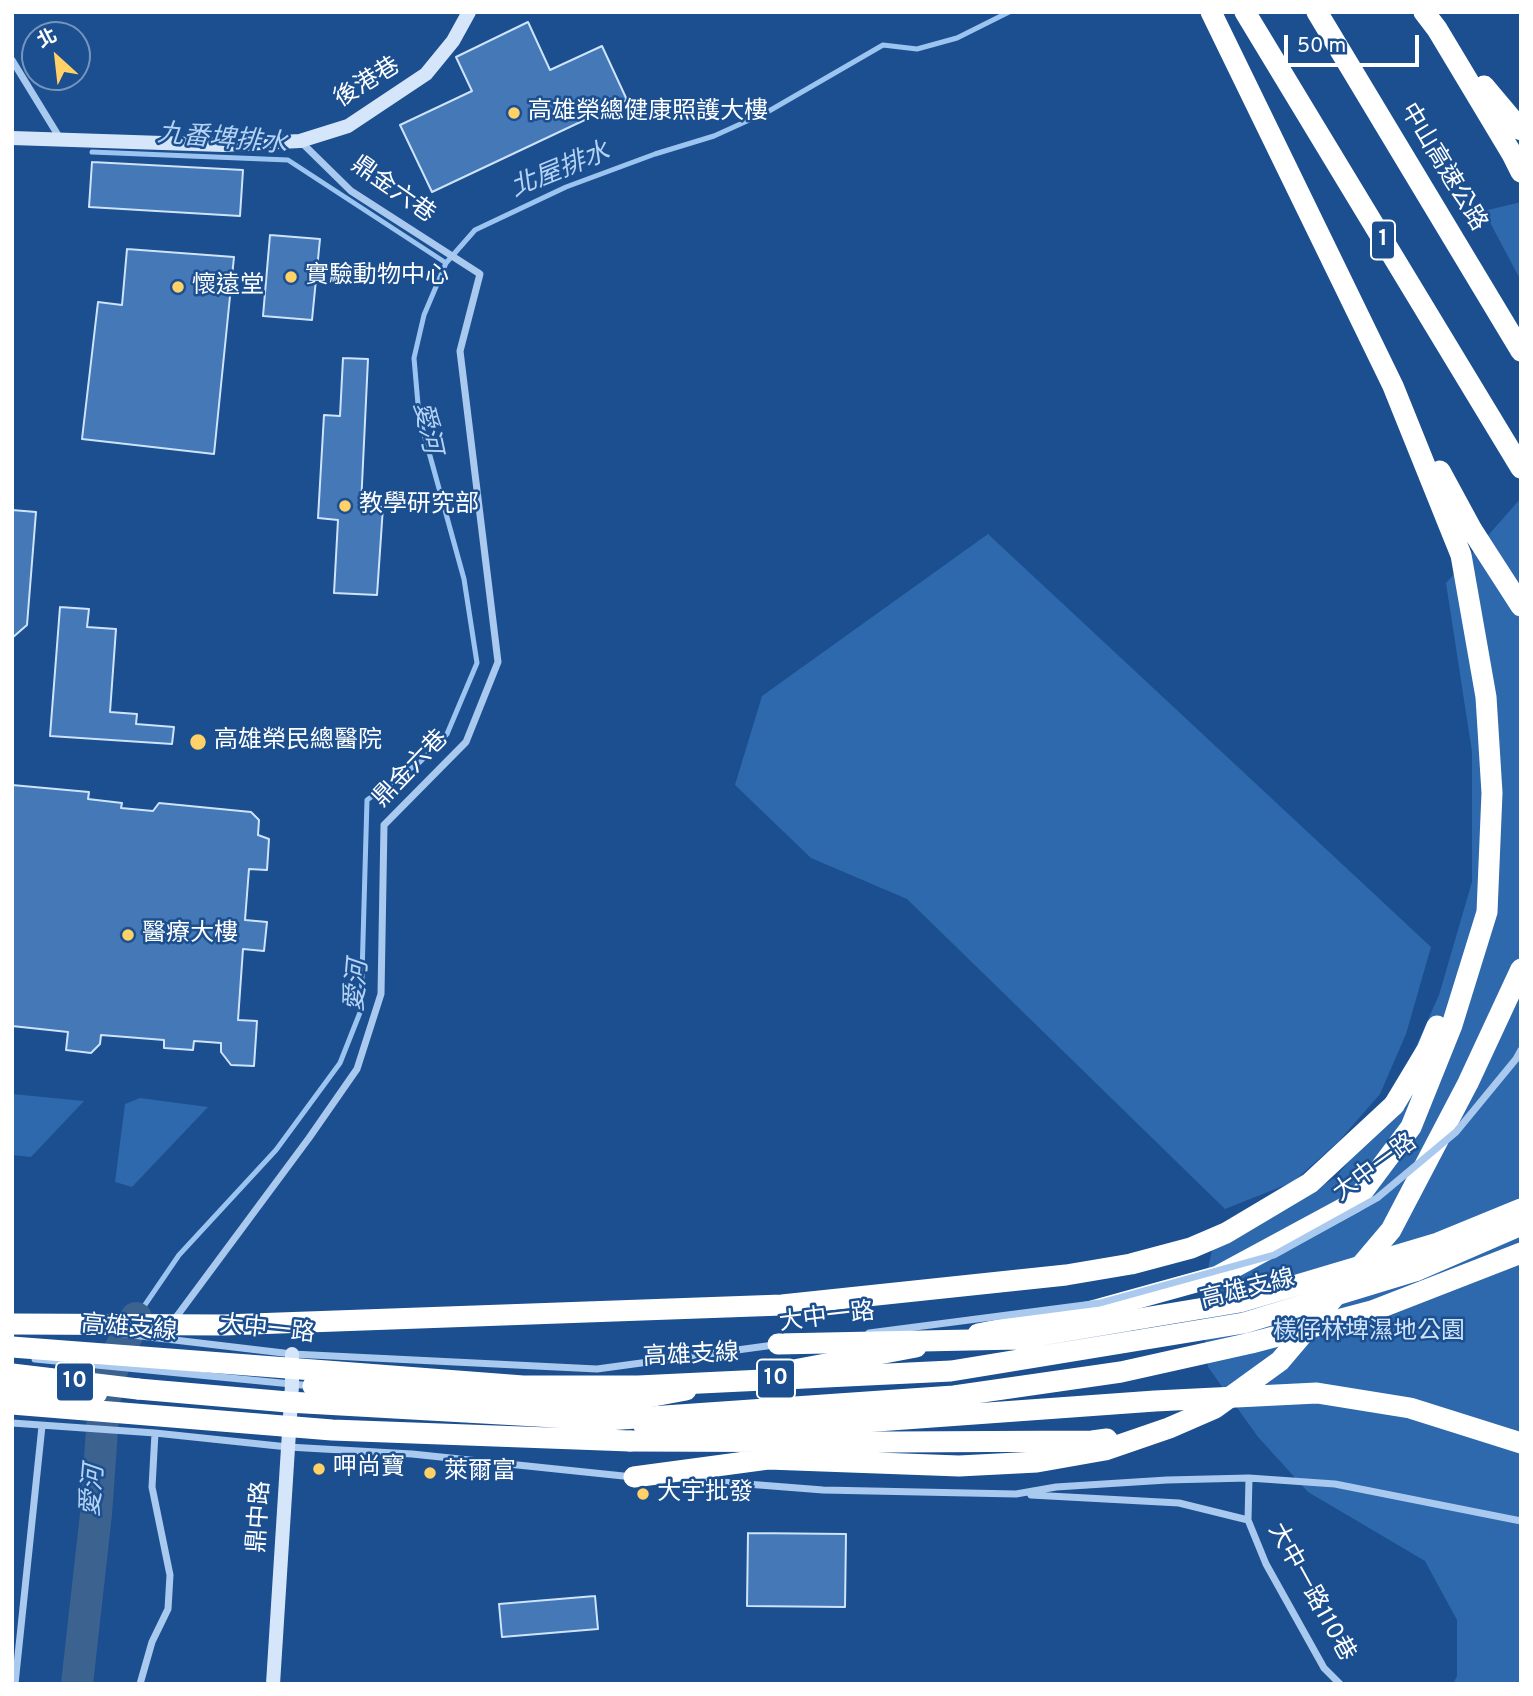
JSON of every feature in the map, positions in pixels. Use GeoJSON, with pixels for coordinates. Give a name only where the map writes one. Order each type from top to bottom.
{"type":"FeatureCollection","features":[{"type":"Feature","properties":{"kind":"highway"},"geometry":{"type":"LineString","coordinates":[[1211,12],[1393,386],[1472,530],[1521,606]]}},
{"type":"Feature","properties":{"kind":"highway","name":"1"},"geometry":{"type":"LineString","coordinates":[[1245,12],[1521,468]]}},
{"type":"Feature","properties":{"kind":"highway","name":"中山高速公路"},"geometry":{"type":"LineString","coordinates":[[1317,12],[1521,351]]}},
{"type":"Feature","properties":{"kind":"highway"},"geometry":{"type":"LineString","coordinates":[[1431,21],[1521,130]]}},
{"type":"Feature","properties":{"kind":"highway"},"geometry":{"type":"LineString","coordinates":[[1431,21],[1517,163]]}},
{"type":"Feature","properties":{"kind":"highway"},"geometry":{"type":"LineString","coordinates":[[303,1386],[482,1398],[632,1400],[1088,1312],[1218,1276],[1355,1202],[1411,1127],[1452,1025],[1487,912],[1492,793],[1486,697],[1461,555],[1393,386]]}},
{"type":"Feature","properties":{"kind":"highway"},"geometry":{"type":"LineString","coordinates":[[12,1323],[224,1325],[782,1305],[1066,1275],[1131,1264],[1191,1248],[1226,1233],[1310,1183],[1394,1105],[1427,1050],[1487,912]]}},
{"type":"Feature","properties":{"kind":"highway"},"geometry":{"type":"LineString","coordinates":[[634,1477],[768,1459],[959,1466],[1037,1462],[1105,1450],[1169,1428],[1215,1408],[1280,1362],[1391,1230],[1468,1083],[1521,969]]}},
{"type":"Feature","properties":{"kind":"highway"},"geometry":{"type":"LineString","coordinates":[[778,1344],[1018,1339],[1240,1302],[1438,1243],[1521,1209]]}},
{"type":"Feature","properties":{"kind":"highway","name":"高雄支線"},"geometry":{"type":"LineString","coordinates":[[12,1347],[523,1386],[638,1386],[951,1371],[1244,1323],[1415,1271],[1521,1225]]}},
{"type":"Feature","properties":{"kind":"highway","name":"高雄支線"},"geometry":{"type":"LineString","coordinates":[[12,1374],[138,1389],[288,1402],[607,1420],[954,1396],[1121,1372],[1251,1343],[1372,1311],[1521,1253]]}},
{"type":"Feature","properties":{"kind":"highway"},"geometry":{"type":"LineString","coordinates":[[12,1392],[67,1396],[138,1389]]}},
{"type":"Feature","properties":{"kind":"highway"},"geometry":{"type":"LineString","coordinates":[[607,1420],[696,1434],[1141,1402],[1317,1393],[1410,1408],[1521,1443]]}},
{"type":"Feature","properties":{"kind":"highway"},"geometry":{"type":"LineString","coordinates":[[12,1404],[332,1430],[630,1441],[1092,1441],[1169,1428]]}},
{"type":"Feature","properties":{"kind":"street","name":"後港巷"},"geometry":{"type":"LineString","coordinates":[[12,138],[223,145],[300,141],[348,126],[426,74],[453,41],[468,12]]}},
{"type":"Feature","properties":{"kind":"street"},"geometry":{"type":"LineString","coordinates":[[12,60],[61,140]]}},
{"type":"Feature","properties":{"kind":"street","name":"鼎金六巷"},"geometry":{"type":"LineString","coordinates":[[160,1338],[357,1069],[381,994],[384,825],[466,742],[498,663],[460,351],[480,274],[351,191],[300,141]]}},
{"type":"Feature","properties":{"kind":"street","name":"大中一路"},"geometry":{"type":"LineString","coordinates":[[12,1323],[292,1354],[597,1369],[1100,1303],[1274,1255],[1377,1198],[1456,1132],[1521,1050]]}},
{"type":"Feature","properties":{"kind":"street","name":"鼎中路"},"geometry":{"type":"LineString","coordinates":[[273,1684],[288,1447],[303,1386],[292,1354]]}},
{"type":"Feature","properties":{"kind":"street"},"geometry":{"type":"LineString","coordinates":[[12,1356],[98,1367],[303,1386]]}},
{"type":"Feature","properties":{"kind":"street"},"geometry":{"type":"LineString","coordinates":[[12,1423],[155,1433],[288,1447],[412,1454],[634,1477],[822,1490],[1016,1494],[1179,1503],[1248,1520]]}},
{"type":"Feature","properties":{"kind":"street"},"geometry":{"type":"LineString","coordinates":[[15,1684],[42,1426]]}},
{"type":"Feature","properties":{"kind":"street"},"geometry":{"type":"LineString","coordinates":[[140,1684],[152,1642],[168,1609],[170,1575],[152,1487],[155,1433]]}},
{"type":"Feature","properties":{"kind":"street"},"geometry":{"type":"LineString","coordinates":[[1016,1494],[1056,1488],[1167,1480],[1249,1478],[1335,1484],[1521,1521]]}},
{"type":"Feature","properties":{"kind":"street","name":"大中一路110巷"},"geometry":{"type":"LineString","coordinates":[[1249,1478],[1248,1520],[1266,1564],[1324,1668],[1340,1684]]}},
{"type":"Feature","properties":{"kind":"green space"},"geometry":{"type":"Polygon","coordinates":[[[1521,202],[1521,281],[1484,211],[1521,202]]]}},
{"type":"Feature","properties":{"kind":"green space","name":"檨仔林埤濕地公園"},"geometry":{"type":"Polygon","coordinates":[[[1521,498],[1521,1684],[1453,1684],[1457,1676],[1457,1620],[1425,1561],[1308,1492],[1258,1437],[1208,1367],[1201,1300],[1213,1246],[1335,1178],[1383,1120],[1439,995],[1472,882],[1472,752],[1446,583],[1521,498]]]}},
{"type":"Feature","properties":{"kind":"green space"},"geometry":{"type":"Polygon","coordinates":[[[988,534],[1431,947],[1406,1034],[1380,1094],[1339,1141],[1293,1182],[1225,1209],[907,899],[811,858],[735,785],[762,696],[988,534]]]}},
{"type":"Feature","properties":{"kind":"green space"},"geometry":{"type":"Polygon","coordinates":[[[12,1094],[84,1101],[31,1157],[12,1155],[12,1094]]]}},
{"type":"Feature","properties":{"kind":"green space"},"geometry":{"type":"Polygon","coordinates":[[[140,1098],[208,1107],[132,1187],[115,1182],[125,1104],[140,1098]]]}},
{"type":"Feature","properties":{"kind":"building","name":"高雄榮總健康照護大樓"},"geometry":{"type":"Polygon","coordinates":[[[528,22],[550,70],[602,46],[627,100],[432,192],[400,125],[472,91],[456,57],[528,22]]]}},
{"type":"Feature","properties":{"kind":"building"},"geometry":{"type":"Polygon","coordinates":[[[92,162],[243,170],[240,216],[89,207],[92,162]]]}},
{"type":"Feature","properties":{"kind":"building","name":"實驗動物中心"},"geometry":{"type":"Polygon","coordinates":[[[270,235],[320,239],[312,320],[263,316],[270,235]]]}},
{"type":"Feature","properties":{"kind":"building"},"geometry":{"type":"Polygon","coordinates":[[[127,249],[234,257],[214,454],[82,439],[98,302],[122,305],[127,249]]]}},
{"type":"Feature","properties":{"kind":"building","name":"教學研究部"},"geometry":{"type":"Polygon","coordinates":[[[343,358],[368,359],[361,505],[383,507],[377,595],[334,593],[338,520],[318,518],[324,415],[340,416],[343,358]]]}},
{"type":"Feature","properties":{"kind":"building"},"geometry":{"type":"Polygon","coordinates":[[[12,510],[36,512],[27,625],[12,638],[12,510]]]}},
{"type":"Feature","properties":{"kind":"building"},"geometry":{"type":"Polygon","coordinates":[[[60,607],[89,609],[87,627],[116,629],[110,712],[137,714],[136,724],[174,727],[172,744],[50,736],[60,607]]]}},
{"type":"Feature","properties":{"kind":"building","name":"醫療大樓"},"geometry":{"type":"Polygon","coordinates":[[[12,785],[89,792],[88,799],[122,803],[121,808],[153,811],[159,803],[251,812],[259,820],[258,835],[269,839],[267,870],[249,869],[245,920],[267,922],[264,951],[243,949],[238,1020],[257,1021],[254,1066],[231,1065],[221,1052],[221,1043],[194,1041],[193,1050],[164,1048],[164,1040],[101,1035],[100,1044],[91,1053],[66,1050],[68,1032],[12,1026],[12,785]]]}},
{"type":"Feature","properties":{"kind":"building"},"geometry":{"type":"Polygon","coordinates":[[[748,1533],[846,1534],[845,1607],[747,1606],[748,1533]]]}},
{"type":"Feature","properties":{"kind":"building"},"geometry":{"type":"Polygon","coordinates":[[[595,1596],[598,1629],[502,1637],[499,1604],[595,1596]]]}},
{"type":"Feature","properties":{"kind":"waterway","name":"愛河"},"geometry":{"type":"LineString","coordinates":[[136,1318],[179,1255],[276,1150],[340,1063],[361,1010],[367,800],[420,762],[447,734],[477,663],[464,579],[419,416],[414,358],[424,315],[446,263],[475,230],[566,187],[655,154],[714,136],[769,111],[883,45],[917,49],[957,38],[1009,12]]}},
{"type":"Feature","properties":{"kind":"waterway","name":"九番埤排水"},"geometry":{"type":"LineString","coordinates":[[92,152],[288,160],[446,263]]}},
{"type":"Feature","properties":{"kind":"waterway","name":"愛河"},"geometry":{"type":"LineString","coordinates":[[77,1684],[96,1514],[104,1402],[115,1359],[136,1318]]}},
{"type":"Feature","properties":{"kind":"place","name":"高雄榮總健康照護大樓"},"geometry":{"type":"Point","coordinates":[514,113]}},
{"type":"Feature","properties":{"kind":"place","name":"實驗動物中心"},"geometry":{"type":"Point","coordinates":[291,277]}},
{"type":"Feature","properties":{"kind":"place","name":"懷遠堂"},"geometry":{"type":"Point","coordinates":[178,287]}},
{"type":"Feature","properties":{"kind":"place","name":"教學研究部"},"geometry":{"type":"Point","coordinates":[345,506]}},
{"type":"Feature","properties":{"kind":"place","name":"高雄榮民總醫院"},"geometry":{"type":"Point","coordinates":[198,742]}},
{"type":"Feature","properties":{"kind":"place","name":"醫療大樓"},"geometry":{"type":"Point","coordinates":[128,935]}},
{"type":"Feature","properties":{"kind":"place","name":"呷尚寶"},"geometry":{"type":"Point","coordinates":[319,1469]}},
{"type":"Feature","properties":{"kind":"place","name":"萊爾富"},"geometry":{"type":"Point","coordinates":[430,1473]}},
{"type":"Feature","properties":{"kind":"place","name":"大宇批發"},"geometry":{"type":"Point","coordinates":[643,1494]}},
{"type":"Feature","properties":{"kind":"water label","name":"北屋排水"},"geometry":{"type":"Point","coordinates":[561,172]}}]}
